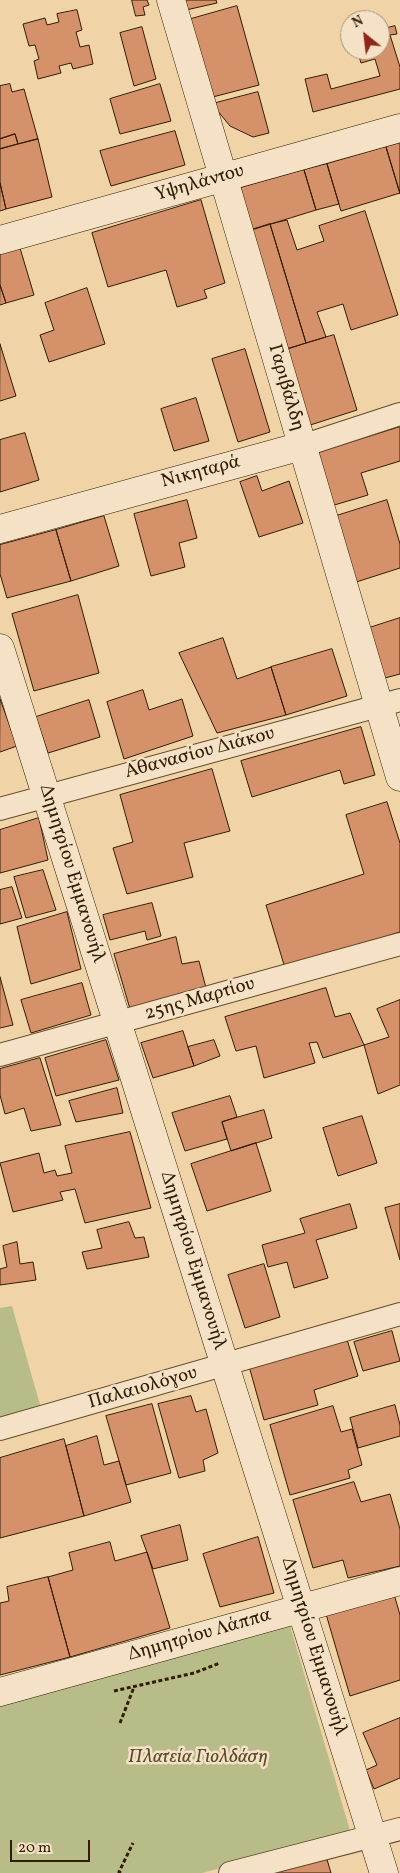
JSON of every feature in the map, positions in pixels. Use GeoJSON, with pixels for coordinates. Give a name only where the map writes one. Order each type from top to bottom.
{"type":"FeatureCollection","features":[{"type":"Feature","properties":{"kind":"street","name":"Γαριβάλδη"},"geometry":{"type":"LineString","coordinates":[[171,0],[302,446],[389,702],[400,777]]}},
{"type":"Feature","properties":{"kind":"street","name":"Υψηλάντου"},"geometry":{"type":"LineString","coordinates":[[0,240],[400,128]]}},
{"type":"Feature","properties":{"kind":"street","name":"Νικηταρά"},"geometry":{"type":"LineString","coordinates":[[0,529],[302,446],[400,414]]}},
{"type":"Feature","properties":{"kind":"street","name":"Δημητρίου Εμμανουήλ"},"geometry":{"type":"LineString","coordinates":[[0,648],[384,1873]]}},
{"type":"Feature","properties":{"kind":"street","name":"Αθανασίου Διάκου"},"geometry":{"type":"LineString","coordinates":[[0,809],[389,702]]}},
{"type":"Feature","properties":{"kind":"street","name":"25ης Μαρτίου"},"geometry":{"type":"LineString","coordinates":[[0,1055],[400,944]]}},
{"type":"Feature","properties":{"kind":"street","name":"Παλαιολόγου"},"geometry":{"type":"LineString","coordinates":[[0,1429],[400,1314]]}},
{"type":"Feature","properties":{"kind":"street","name":"Δημητρίου Λάππα"},"geometry":{"type":"LineString","coordinates":[[0,1692],[400,1581]]}},
{"type":"Feature","properties":{"kind":"street"},"geometry":{"type":"LineString","coordinates":[[230,1873],[400,1829]]}},
{"type":"Feature","properties":{"kind":"path"},"geometry":{"type":"LineString","coordinates":[[121,1690],[194,1673],[220,1663]]}},
{"type":"Feature","properties":{"kind":"path"},"geometry":{"type":"LineString","coordinates":[[120,1723],[134,1687]]}},
{"type":"Feature","properties":{"kind":"path"},"geometry":{"type":"LineString","coordinates":[[121,1873],[119,1872],[133,1843]]}},
{"type":"Feature","properties":{"kind":"green space"},"geometry":{"type":"Polygon","coordinates":[[[12,1306],[42,1412],[0,1424],[0,1308],[12,1306]]]}},
{"type":"Feature","properties":{"kind":"green space","name":"Πλατεία Γιολδάση"},"geometry":{"type":"Polygon","coordinates":[[[288,1619],[351,1834],[202,1873],[0,1873],[0,1697],[288,1619]]]}},
{"type":"Feature","properties":{"kind":"building"},"geometry":{"type":"Polygon","coordinates":[[[132,0],[147,0],[149,5],[143,7],[145,15],[136,16],[132,0]]]}},
{"type":"Feature","properties":{"kind":"building"},"geometry":{"type":"Polygon","coordinates":[[[183,0],[216,0],[217,3],[186,10],[183,0]]]}},
{"type":"Feature","properties":{"kind":"building"},"geometry":{"type":"Polygon","coordinates":[[[237,6],[259,85],[205,99],[184,21],[237,6]]]}},
{"type":"Feature","properties":{"kind":"building"},"geometry":{"type":"Polygon","coordinates":[[[77,10],[82,30],[76,32],[80,47],[89,45],[93,64],[73,69],[71,63],[59,66],[61,73],[38,79],[34,61],[39,59],[35,45],[29,46],[23,24],[45,18],[47,25],[59,22],[57,14],[77,10]]]}},
{"type":"Feature","properties":{"kind":"building"},"geometry":{"type":"Polygon","coordinates":[[[395,26],[397,34],[390,35],[390,27],[395,26]]]}},
{"type":"Feature","properties":{"kind":"building"},"geometry":{"type":"Polygon","coordinates":[[[142,27],[156,79],[134,86],[120,33],[142,27]]]}},
{"type":"Feature","properties":{"kind":"building"},"geometry":{"type":"Polygon","coordinates":[[[390,35],[400,67],[400,89],[313,112],[305,79],[327,74],[331,89],[380,76],[375,60],[390,60],[390,35]]]}},
{"type":"Feature","properties":{"kind":"building"},"geometry":{"type":"Polygon","coordinates":[[[360,60],[372,60],[361,63],[360,60]]]}},
{"type":"Feature","properties":{"kind":"building"},"geometry":{"type":"Polygon","coordinates":[[[10,84],[12,92],[24,89],[38,139],[18,144],[15,134],[0,139],[0,86],[10,84]]]}},
{"type":"Feature","properties":{"kind":"building"},"geometry":{"type":"Polygon","coordinates":[[[160,84],[171,121],[120,134],[110,99],[160,84]]]}},
{"type":"Feature","properties":{"kind":"building"},"geometry":{"type":"Polygon","coordinates":[[[258,92],[269,133],[253,137],[230,126],[212,104],[258,92]]]}},
{"type":"Feature","properties":{"kind":"building"},"geometry":{"type":"Polygon","coordinates":[[[175,131],[185,165],[111,186],[100,151],[175,131]]]}},
{"type":"Feature","properties":{"kind":"building"},"geometry":{"type":"Polygon","coordinates":[[[15,134],[18,144],[0,149],[0,139],[15,134]]]}},
{"type":"Feature","properties":{"kind":"building"},"geometry":{"type":"Polygon","coordinates":[[[38,139],[52,197],[6,209],[0,183],[0,149],[38,139]]]}},
{"type":"Feature","properties":{"kind":"building"},"geometry":{"type":"Polygon","coordinates":[[[400,143],[400,194],[386,147],[400,143]]]}},
{"type":"Feature","properties":{"kind":"building"},"geometry":{"type":"Polygon","coordinates":[[[386,147],[400,193],[341,211],[327,164],[386,147]]]}},
{"type":"Feature","properties":{"kind":"building"},"geometry":{"type":"Polygon","coordinates":[[[327,164],[339,204],[316,210],[304,170],[327,164]]]}},
{"type":"Feature","properties":{"kind":"building"},"geometry":{"type":"Polygon","coordinates":[[[304,170],[316,210],[245,232],[233,190],[304,170]]]}},
{"type":"Feature","properties":{"kind":"building"},"geometry":{"type":"Polygon","coordinates":[[[0,183],[6,209],[0,211],[0,183]]]}},
{"type":"Feature","properties":{"kind":"building"},"geometry":{"type":"Polygon","coordinates":[[[201,200],[225,283],[204,290],[207,298],[177,307],[166,270],[108,287],[92,233],[201,200]]]}},
{"type":"Feature","properties":{"kind":"building"},"geometry":{"type":"Polygon","coordinates":[[[365,211],[398,315],[351,330],[343,304],[317,312],[326,337],[306,343],[270,224],[287,220],[297,250],[324,241],[319,226],[365,211]]]}},
{"type":"Feature","properties":{"kind":"building"},"geometry":{"type":"Polygon","coordinates":[[[270,224],[306,343],[281,351],[245,232],[270,224]]]}},
{"type":"Feature","properties":{"kind":"building"},"geometry":{"type":"Polygon","coordinates":[[[20,248],[34,295],[6,303],[0,285],[0,254],[20,248]]]}},
{"type":"Feature","properties":{"kind":"building"},"geometry":{"type":"Polygon","coordinates":[[[0,285],[6,303],[0,305],[0,285]]]}},
{"type":"Feature","properties":{"kind":"building"},"geometry":{"type":"Polygon","coordinates":[[[87,288],[105,344],[49,362],[40,335],[54,330],[45,303],[87,288]]]}},
{"type":"Feature","properties":{"kind":"building"},"geometry":{"type":"Polygon","coordinates":[[[334,335],[357,410],[304,427],[281,351],[334,335]]]}},
{"type":"Feature","properties":{"kind":"building"},"geometry":{"type":"Polygon","coordinates":[[[0,344],[16,396],[0,401],[0,344]]]}},
{"type":"Feature","properties":{"kind":"building"},"geometry":{"type":"Polygon","coordinates":[[[245,349],[270,432],[238,442],[212,359],[245,349]]]}},
{"type":"Feature","properties":{"kind":"building"},"geometry":{"type":"Polygon","coordinates":[[[196,398],[209,441],[174,451],[161,409],[196,398]]]}},
{"type":"Feature","properties":{"kind":"building"},"geometry":{"type":"Polygon","coordinates":[[[400,427],[400,461],[361,473],[368,495],[331,506],[314,454],[400,427]]]}},
{"type":"Feature","properties":{"kind":"building"},"geometry":{"type":"Polygon","coordinates":[[[25,433],[39,480],[0,492],[0,440],[25,433]]]}},
{"type":"Feature","properties":{"kind":"building"},"geometry":{"type":"Polygon","coordinates":[[[257,476],[262,491],[289,481],[303,523],[259,537],[240,482],[257,476]]]}},
{"type":"Feature","properties":{"kind":"building"},"geometry":{"type":"Polygon","coordinates":[[[187,500],[197,538],[179,543],[185,567],[151,576],[134,514],[187,500]]]}},
{"type":"Feature","properties":{"kind":"building"},"geometry":{"type":"Polygon","coordinates":[[[387,500],[400,544],[400,568],[350,584],[330,518],[387,500]]]}},
{"type":"Feature","properties":{"kind":"building"},"geometry":{"type":"Polygon","coordinates":[[[104,516],[119,566],[71,581],[56,530],[104,516]]]}},
{"type":"Feature","properties":{"kind":"building"},"geometry":{"type":"Polygon","coordinates":[[[56,530],[71,581],[7,598],[0,574],[0,545],[56,530]]]}},
{"type":"Feature","properties":{"kind":"building"},"geometry":{"type":"Polygon","coordinates":[[[78,595],[99,673],[34,691],[12,614],[78,595]]]}},
{"type":"Feature","properties":{"kind":"building"},"geometry":{"type":"Polygon","coordinates":[[[400,618],[400,674],[381,679],[366,629],[400,618]]]}},
{"type":"Feature","properties":{"kind":"building"},"geometry":{"type":"Polygon","coordinates":[[[223,638],[237,679],[271,667],[286,715],[217,733],[179,653],[223,638]]]}},
{"type":"Feature","properties":{"kind":"building"},"geometry":{"type":"Polygon","coordinates":[[[332,649],[347,696],[286,715],[271,667],[332,649]]]}},
{"type":"Feature","properties":{"kind":"building"},"geometry":{"type":"Polygon","coordinates":[[[143,690],[149,710],[182,699],[193,736],[124,759],[107,702],[143,690]]]}},
{"type":"Feature","properties":{"kind":"building"},"geometry":{"type":"Polygon","coordinates":[[[0,699],[17,746],[0,752],[0,699]]]}},
{"type":"Feature","properties":{"kind":"building"},"geometry":{"type":"Polygon","coordinates":[[[89,700],[100,737],[48,753],[36,717],[89,700]]]}},
{"type":"Feature","properties":{"kind":"building"},"geometry":{"type":"Polygon","coordinates":[[[361,727],[375,775],[344,784],[340,770],[252,797],[241,761],[361,727]]]}},
{"type":"Feature","properties":{"kind":"building"},"geometry":{"type":"Polygon","coordinates":[[[212,769],[230,831],[184,843],[193,877],[127,894],[113,848],[133,842],[120,795],[212,769]]]}},
{"type":"Feature","properties":{"kind":"building"},"geometry":{"type":"Polygon","coordinates":[[[387,802],[400,843],[400,932],[285,968],[266,905],[364,874],[346,815],[387,802]]]}},
{"type":"Feature","properties":{"kind":"building"},"geometry":{"type":"Polygon","coordinates":[[[39,818],[48,860],[0,873],[0,830],[39,818]]]}},
{"type":"Feature","properties":{"kind":"building"},"geometry":{"type":"Polygon","coordinates":[[[43,870],[56,910],[26,918],[14,877],[43,870]]]}},
{"type":"Feature","properties":{"kind":"building"},"geometry":{"type":"Polygon","coordinates":[[[12,887],[22,918],[0,924],[0,890],[12,887]]]}},
{"type":"Feature","properties":{"kind":"building"},"geometry":{"type":"Polygon","coordinates":[[[152,903],[161,936],[147,940],[145,931],[110,940],[103,915],[152,903]]]}},
{"type":"Feature","properties":{"kind":"building"},"geometry":{"type":"Polygon","coordinates":[[[67,912],[81,969],[31,984],[17,927],[67,912]]]}},
{"type":"Feature","properties":{"kind":"building"},"geometry":{"type":"Polygon","coordinates":[[[176,937],[182,964],[199,961],[206,988],[130,1009],[114,954],[176,937]]]}},
{"type":"Feature","properties":{"kind":"building"},"geometry":{"type":"Polygon","coordinates":[[[0,977],[13,1025],[0,1028],[0,977]]]}},
{"type":"Feature","properties":{"kind":"building"},"geometry":{"type":"Polygon","coordinates":[[[82,983],[91,1015],[31,1033],[21,1000],[82,983]]]}},
{"type":"Feature","properties":{"kind":"building"},"geometry":{"type":"Polygon","coordinates":[[[326,988],[335,1017],[350,1013],[364,1045],[323,1058],[317,1042],[309,1043],[315,1063],[264,1078],[256,1046],[236,1051],[225,1017],[326,988]]]}},
{"type":"Feature","properties":{"kind":"building"},"geometry":{"type":"Polygon","coordinates":[[[400,1000],[400,1085],[378,1094],[364,1045],[389,1037],[377,1009],[400,1000]]]}},
{"type":"Feature","properties":{"kind":"building"},"geometry":{"type":"Polygon","coordinates":[[[183,1031],[194,1066],[153,1078],[141,1043],[183,1031]]]}},
{"type":"Feature","properties":{"kind":"building"},"geometry":{"type":"Polygon","coordinates":[[[106,1040],[119,1080],[56,1096],[45,1058],[106,1040]]]}},
{"type":"Feature","properties":{"kind":"building"},"geometry":{"type":"Polygon","coordinates":[[[214,1040],[220,1056],[194,1066],[188,1047],[214,1040]]]}},
{"type":"Feature","properties":{"kind":"building"},"geometry":{"type":"Polygon","coordinates":[[[40,1058],[61,1125],[31,1131],[24,1108],[5,1114],[0,1095],[0,1069],[40,1058]]]}},
{"type":"Feature","properties":{"kind":"building"},"geometry":{"type":"Polygon","coordinates":[[[117,1088],[123,1113],[76,1122],[69,1101],[117,1088]]]}},
{"type":"Feature","properties":{"kind":"building"},"geometry":{"type":"Polygon","coordinates":[[[230,1096],[237,1117],[222,1122],[227,1139],[185,1151],[172,1113],[230,1096]]]}},
{"type":"Feature","properties":{"kind":"building"},"geometry":{"type":"Polygon","coordinates":[[[264,1110],[272,1138],[231,1151],[222,1122],[264,1110]]]}},
{"type":"Feature","properties":{"kind":"building"},"geometry":{"type":"Polygon","coordinates":[[[362,1116],[377,1163],[338,1176],[323,1128],[362,1116]]]}},
{"type":"Feature","properties":{"kind":"building"},"geometry":{"type":"Polygon","coordinates":[[[130,1132],[151,1208],[85,1223],[75,1189],[60,1192],[63,1200],[13,1212],[0,1163],[39,1153],[44,1173],[55,1170],[57,1176],[72,1173],[65,1146],[130,1132]]]}},
{"type":"Feature","properties":{"kind":"building"},"geometry":{"type":"Polygon","coordinates":[[[256,1143],[271,1191],[207,1211],[191,1164],[256,1143]]]}},
{"type":"Feature","properties":{"kind":"building"},"geometry":{"type":"Polygon","coordinates":[[[350,1204],[357,1228],[316,1240],[328,1278],[294,1288],[287,1262],[268,1267],[262,1245],[305,1233],[300,1219],[350,1204]]]}},
{"type":"Feature","properties":{"kind":"building"},"geometry":{"type":"Polygon","coordinates":[[[400,1204],[400,1260],[385,1208],[400,1204]]]}},
{"type":"Feature","properties":{"kind":"building"},"geometry":{"type":"Polygon","coordinates":[[[129,1222],[135,1238],[144,1237],[149,1257],[87,1269],[82,1252],[102,1248],[97,1230],[129,1222]]]}},
{"type":"Feature","properties":{"kind":"building"},"geometry":{"type":"Polygon","coordinates":[[[17,1242],[20,1264],[33,1262],[36,1280],[0,1285],[0,1269],[7,1267],[3,1246],[17,1242]]]}},
{"type":"Feature","properties":{"kind":"building"},"geometry":{"type":"Polygon","coordinates":[[[264,1264],[280,1317],[245,1328],[228,1275],[264,1264]]]}},
{"type":"Feature","properties":{"kind":"building"},"geometry":{"type":"Polygon","coordinates":[[[392,1331],[400,1361],[363,1371],[354,1342],[392,1331]]]}},
{"type":"Feature","properties":{"kind":"building"},"geometry":{"type":"Polygon","coordinates":[[[346,1336],[358,1376],[314,1390],[318,1405],[264,1420],[249,1366],[346,1336]]]}},
{"type":"Feature","properties":{"kind":"building"},"geometry":{"type":"Polygon","coordinates":[[[191,1396],[196,1412],[206,1409],[218,1453],[203,1460],[205,1471],[179,1478],[158,1404],[191,1396]]]}},
{"type":"Feature","properties":{"kind":"building"},"geometry":{"type":"Polygon","coordinates":[[[152,1404],[171,1473],[126,1485],[106,1416],[152,1404]]]}},
{"type":"Feature","properties":{"kind":"building"},"geometry":{"type":"Polygon","coordinates":[[[395,1405],[400,1425],[400,1436],[358,1448],[350,1418],[395,1405]]]}},
{"type":"Feature","properties":{"kind":"building"},"geometry":{"type":"Polygon","coordinates":[[[333,1406],[341,1432],[352,1429],[362,1465],[348,1470],[350,1478],[290,1495],[270,1425],[333,1406]]]}},
{"type":"Feature","properties":{"kind":"building"},"geometry":{"type":"Polygon","coordinates":[[[97,1436],[104,1465],[119,1461],[131,1502],[84,1516],[66,1446],[97,1436]]]}},
{"type":"Feature","properties":{"kind":"building"},"geometry":{"type":"Polygon","coordinates":[[[64,1439],[84,1516],[0,1538],[0,1458],[64,1439]]]}},
{"type":"Feature","properties":{"kind":"building"},"geometry":{"type":"Polygon","coordinates":[[[354,1482],[361,1502],[390,1494],[400,1529],[400,1566],[348,1578],[343,1560],[313,1568],[293,1500],[354,1482]]]}},
{"type":"Feature","properties":{"kind":"building"},"geometry":{"type":"Polygon","coordinates":[[[180,1525],[188,1560],[153,1569],[141,1536],[180,1525]]]}},
{"type":"Feature","properties":{"kind":"building"},"geometry":{"type":"Polygon","coordinates":[[[258,1537],[274,1593],[220,1607],[203,1554],[258,1537]]]}},
{"type":"Feature","properties":{"kind":"building"},"geometry":{"type":"Polygon","coordinates":[[[110,1542],[115,1561],[147,1552],[170,1628],[70,1657],[48,1577],[73,1570],[69,1553],[110,1542]]]}},
{"type":"Feature","properties":{"kind":"building"},"geometry":{"type":"Polygon","coordinates":[[[48,1577],[70,1657],[0,1675],[0,1603],[9,1601],[7,1587],[48,1577]]]}},
{"type":"Feature","properties":{"kind":"building"},"geometry":{"type":"Polygon","coordinates":[[[394,1594],[400,1615],[400,1680],[350,1696],[326,1614],[394,1594]]]}},
{"type":"Feature","properties":{"kind":"building"},"geometry":{"type":"Polygon","coordinates":[[[400,1718],[400,1778],[374,1789],[366,1770],[377,1765],[363,1733],[400,1718]]]}},
{"type":"Feature","properties":{"kind":"building"},"geometry":{"type":"Polygon","coordinates":[[[326,1856],[331,1873],[260,1873],[326,1856]]]}}]}
